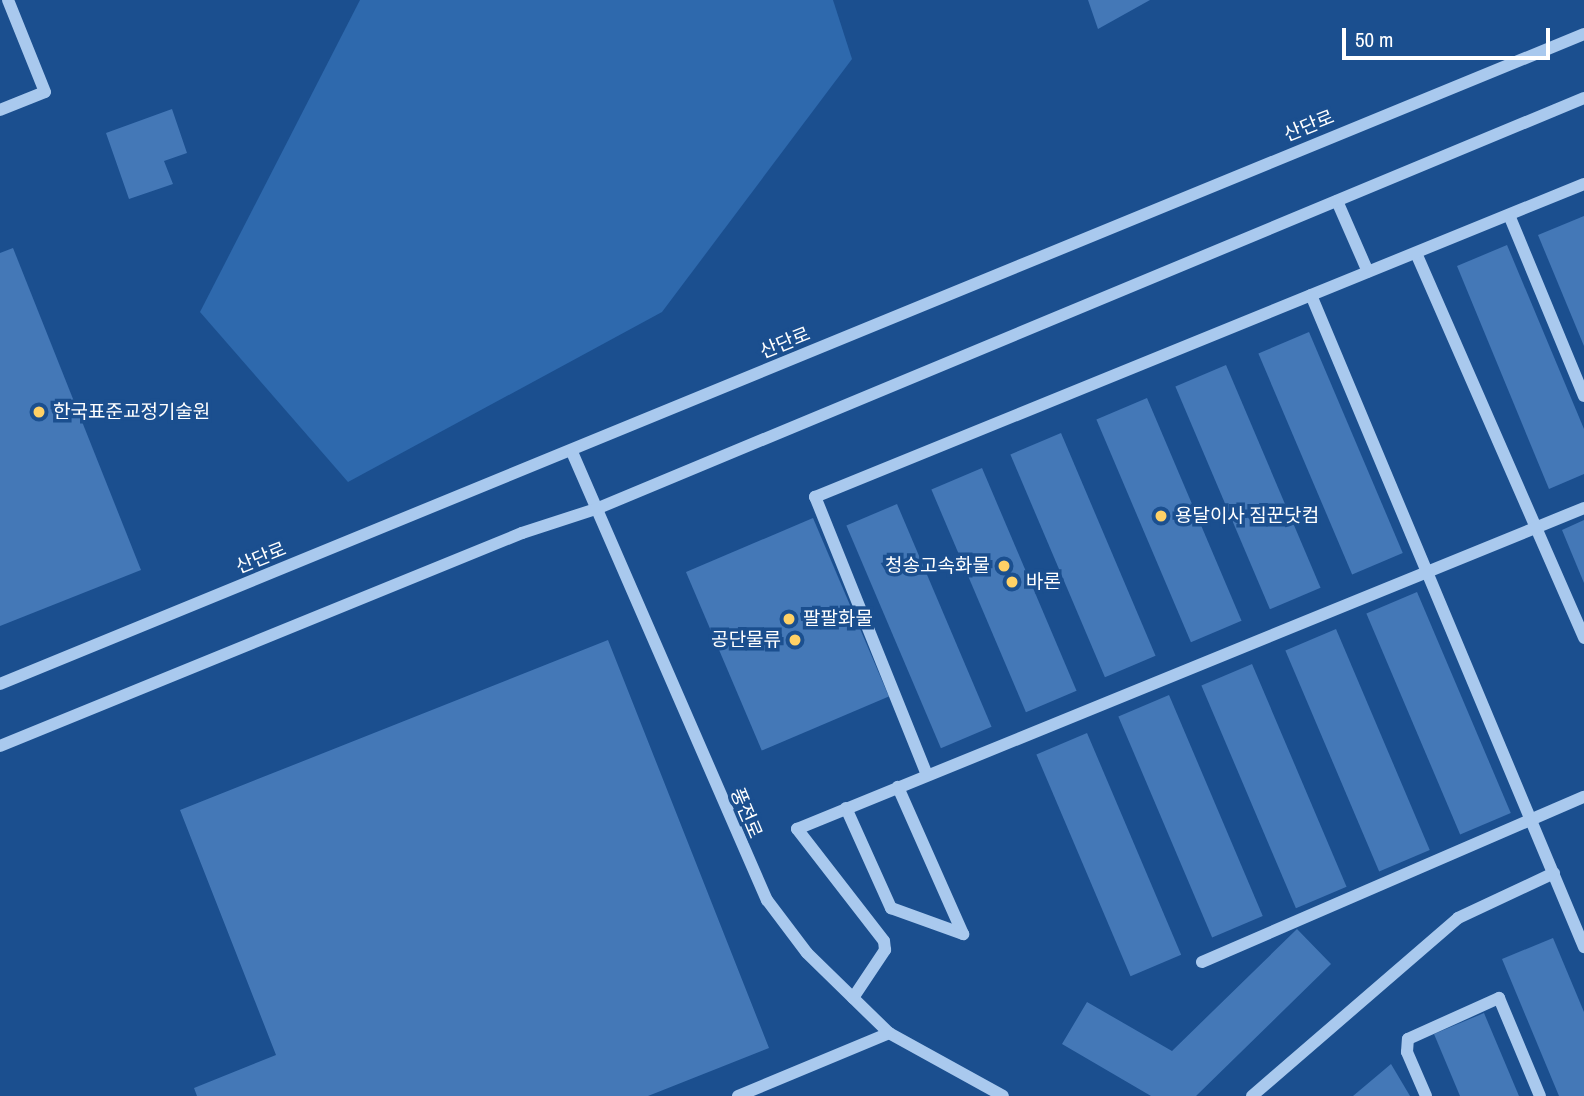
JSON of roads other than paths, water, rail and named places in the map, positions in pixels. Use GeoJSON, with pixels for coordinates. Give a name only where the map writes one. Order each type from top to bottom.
{"type":"FeatureCollection","features":[{"type":"Feature","properties":{"kind":"street"},"geometry":{"type":"LineString","coordinates":[[0,110],[45,92],[8,0]]}},
{"type":"Feature","properties":{"kind":"street","name":"산단로"},"geometry":{"type":"LineString","coordinates":[[0,684],[572,452],[1584,34]]}},
{"type":"Feature","properties":{"kind":"street"},"geometry":{"type":"LineString","coordinates":[[0,746],[522,533],[596,509],[1584,97]]}},
{"type":"Feature","properties":{"kind":"street"},"geometry":{"type":"LineString","coordinates":[[927,775],[815,497],[1584,184]]}},
{"type":"Feature","properties":{"kind":"street"},"geometry":{"type":"LineString","coordinates":[[1337,201],[1368,272]]}},
{"type":"Feature","properties":{"kind":"street"},"geometry":{"type":"LineString","coordinates":[[1509,215],[1584,396]]}},
{"type":"Feature","properties":{"kind":"street"},"geometry":{"type":"LineString","coordinates":[[1416,253],[1584,638]]}},
{"type":"Feature","properties":{"kind":"street"},"geometry":{"type":"LineString","coordinates":[[1311,295],[1554,873],[1578,915],[1584,947]]}},
{"type":"Feature","properties":{"kind":"street","name":"풍전로"},"geometry":{"type":"LineString","coordinates":[[572,452],[767,901],[807,953],[889,1033],[1003,1096]]}},
{"type":"Feature","properties":{"kind":"street"},"geometry":{"type":"LineString","coordinates":[[853,998],[885,950],[884,941],[796,835],[797,830],[1584,508]]}},
{"type":"Feature","properties":{"kind":"street"},"geometry":{"type":"LineString","coordinates":[[846,808],[891,908],[963,934],[898,787]]}},
{"type":"Feature","properties":{"kind":"street"},"geometry":{"type":"LineString","coordinates":[[1202,962],[1583,799]]}},
{"type":"Feature","properties":{"kind":"street"},"geometry":{"type":"LineString","coordinates":[[1252,1096],[1458,918],[1554,873]]}},
{"type":"Feature","properties":{"kind":"street"},"geometry":{"type":"LineString","coordinates":[[1426,1096],[1407,1052],[1408,1038],[1499,998],[1540,1096]]}},
{"type":"Feature","properties":{"kind":"street"},"geometry":{"type":"LineString","coordinates":[[738,1096],[889,1033]]}},
{"type":"Feature","properties":{"kind":"place","name":"한국표준교정기술원"},"geometry":{"type":"Point","coordinates":[39,412]}},
{"type":"Feature","properties":{"kind":"place","name":"용달이사 짐꾼닷컴"},"geometry":{"type":"Point","coordinates":[1161,516]}},
{"type":"Feature","properties":{"kind":"place","name":"청송고속화물"},"geometry":{"type":"Point","coordinates":[1004,566]}},
{"type":"Feature","properties":{"kind":"place","name":"바론"},"geometry":{"type":"Point","coordinates":[1012,582]}},
{"type":"Feature","properties":{"kind":"place","name":"팔팔화물"},"geometry":{"type":"Point","coordinates":[789,619]}},
{"type":"Feature","properties":{"kind":"place","name":"공단물류"},"geometry":{"type":"Point","coordinates":[795,640]}}]}
